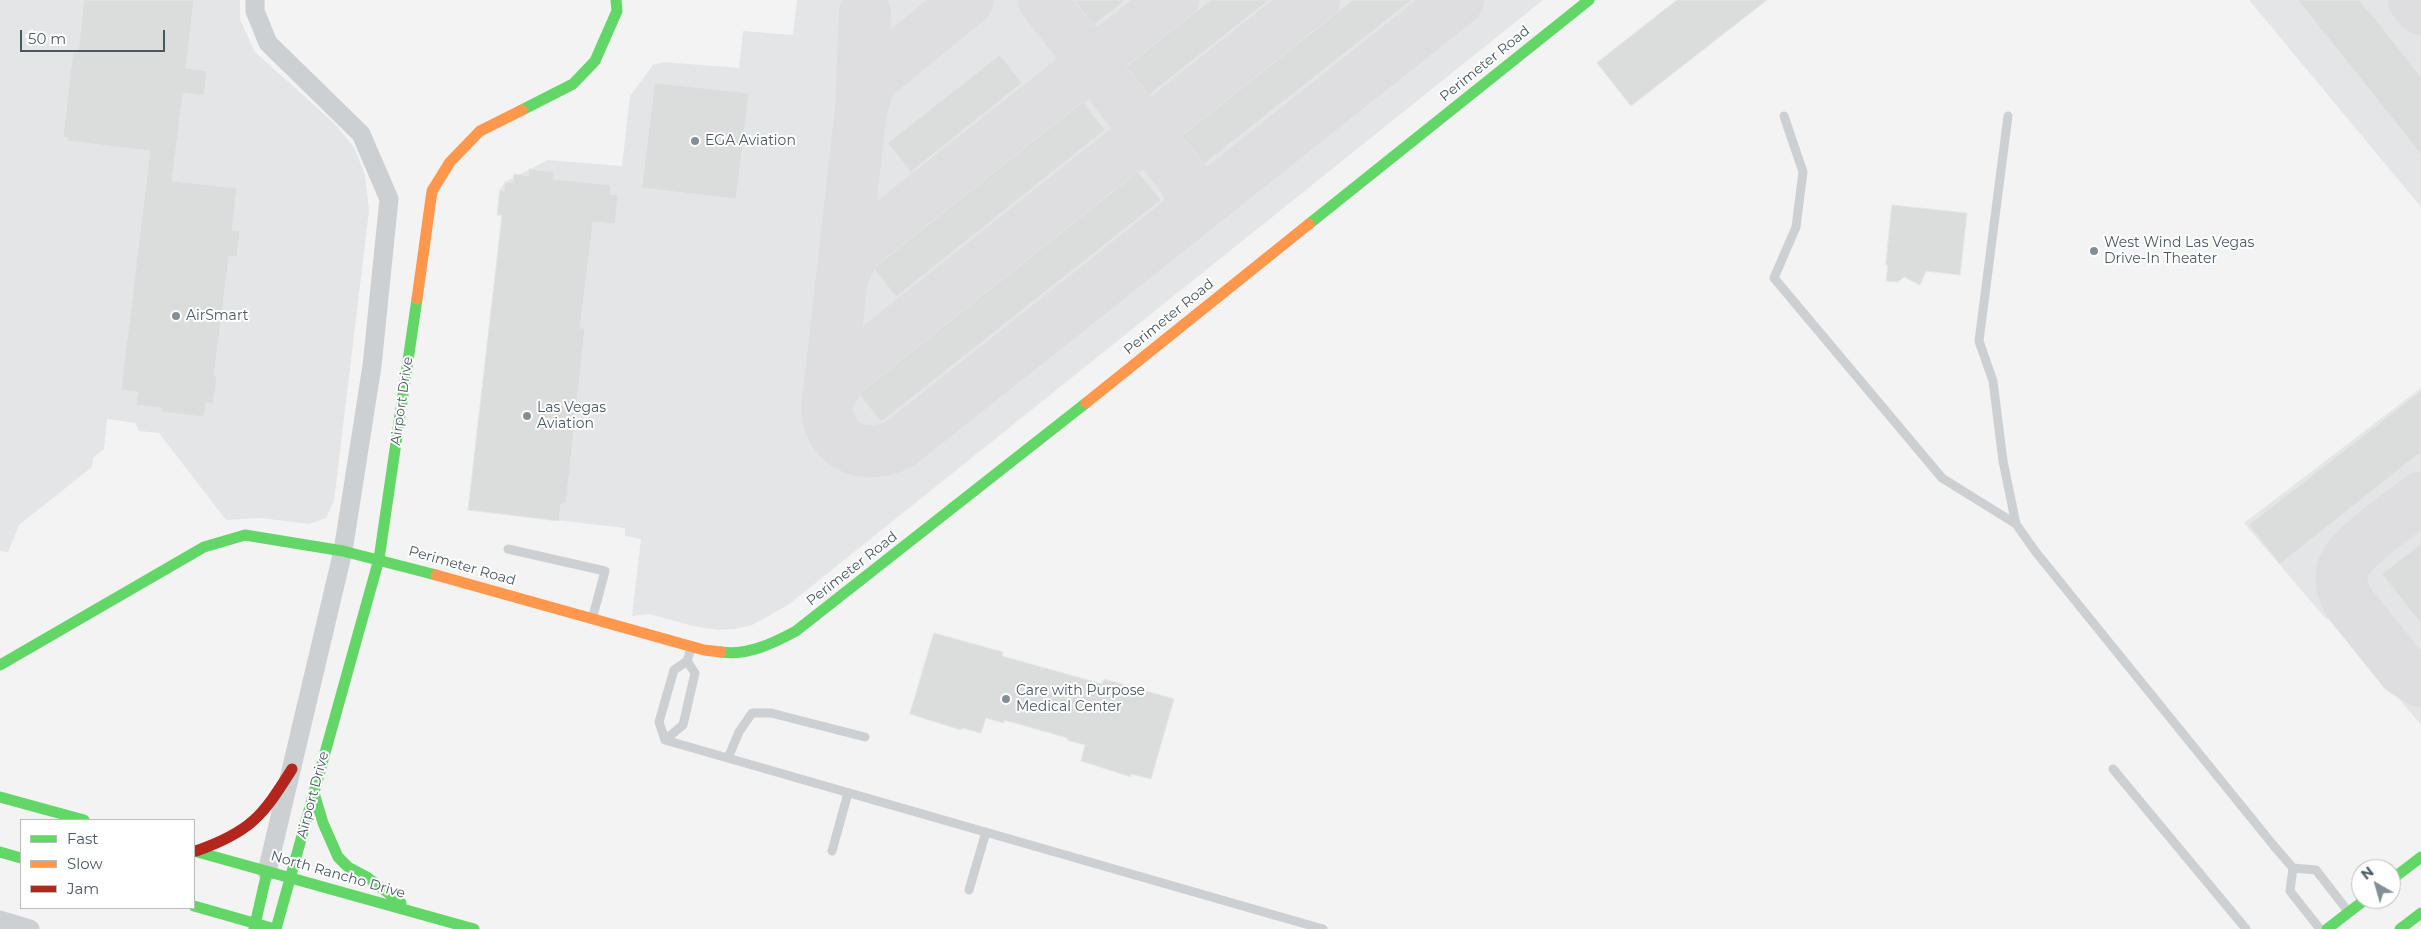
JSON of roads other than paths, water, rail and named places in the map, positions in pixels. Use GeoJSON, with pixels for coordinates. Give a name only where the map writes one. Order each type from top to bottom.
{"type":"FeatureCollection","features":[{"type":"Feature","properties":{"kind":"street","name":"Airport Drive"},"geometry":{"type":"LineString","coordinates":[[255,0],[255,11],[268,43],[361,134],[389,199],[372,366],[343,551],[267,872]]}},
{"type":"Feature","properties":{"kind":"street","name":"Airport Drive"},"geometry":{"type":"LineString","coordinates":[[276,929],[379,559],[432,191],[450,162],[480,131],[573,84],[595,61],[617,11],[616,0]]}},
{"type":"Feature","properties":{"kind":"street","name":"Perimeter Road"},"geometry":{"type":"LineString","coordinates":[[0,665],[204,547],[244,535],[343,551],[379,559],[691,648],[735,654],[776,642],[796,632],[1007,466],[1589,0]]}},
{"type":"Feature","properties":{"kind":"street"},"geometry":{"type":"LineString","coordinates":[[195,851],[231,839],[247,830],[268,807],[292,769]]}},
{"type":"Feature","properties":{"kind":"street"},"geometry":{"type":"LineString","coordinates":[[314,793],[323,823],[338,858],[348,867],[367,877],[414,912]]}},
{"type":"Feature","properties":{"kind":"street"},"geometry":{"type":"LineString","coordinates":[[0,797],[80,819]]}},
{"type":"Feature","properties":{"kind":"street","name":"North Rancho Drive"},"geometry":{"type":"LineString","coordinates":[[195,851],[474,929]]}},
{"type":"Feature","properties":{"kind":"street"},"geometry":{"type":"LineString","coordinates":[[0,852],[20,858]]}},
{"type":"Feature","properties":{"kind":"street"},"geometry":{"type":"LineString","coordinates":[[2401,872],[2421,857]]}},
{"type":"Feature","properties":{"kind":"street"},"geometry":{"type":"LineString","coordinates":[[255,926],[267,872]]}},
{"type":"Feature","properties":{"kind":"street"},"geometry":{"type":"LineString","coordinates":[[195,906],[255,926],[276,929]]}},
{"type":"Feature","properties":{"kind":"street"},"geometry":{"type":"LineString","coordinates":[[2327,929],[2351,917],[2358,909]]}},
{"type":"Feature","properties":{"kind":"street"},"geometry":{"type":"LineString","coordinates":[[2400,929],[2421,913]]}},
{"type":"Feature","properties":{"kind":"street"},"geometry":{"type":"LineString","coordinates":[[0,920],[30,929]]}},
{"type":"Feature","properties":{"kind":"lane"},"geometry":{"type":"LineString","coordinates":[[1784,116],[1803,172],[1796,227],[1774,278],[1942,478],[2016,524],[2047,566],[2274,846],[2294,868],[2316,870],[2351,917]]}},
{"type":"Feature","properties":{"kind":"lane"},"geometry":{"type":"LineString","coordinates":[[2008,116],[1979,342],[1992,381],[2016,524]]}},
{"type":"Feature","properties":{"kind":"lane"},"geometry":{"type":"LineString","coordinates":[[508,548],[605,571],[592,619]]}},
{"type":"Feature","properties":{"kind":"lane"},"geometry":{"type":"LineString","coordinates":[[665,740],[659,722],[674,670],[687,661],[691,648]]}},
{"type":"Feature","properties":{"kind":"lane"},"geometry":{"type":"LineString","coordinates":[[665,740],[683,725],[695,673],[687,661]]}},
{"type":"Feature","properties":{"kind":"lane"},"geometry":{"type":"LineString","coordinates":[[728,758],[739,732],[752,714],[771,714],[865,737]]}},
{"type":"Feature","properties":{"kind":"lane"},"geometry":{"type":"LineString","coordinates":[[665,740],[1323,929]]}},
{"type":"Feature","properties":{"kind":"lane"},"geometry":{"type":"LineString","coordinates":[[2113,768],[2246,929]]}},
{"type":"Feature","properties":{"kind":"lane"},"geometry":{"type":"LineString","coordinates":[[832,851],[848,793]]}},
{"type":"Feature","properties":{"kind":"lane"},"geometry":{"type":"LineString","coordinates":[[969,890],[986,832]]}},
{"type":"Feature","properties":{"kind":"lane"},"geometry":{"type":"LineString","coordinates":[[2294,868],[2290,891],[2320,929]]}},
{"type":"Feature","properties":{"kind":"place","name":"EGA Aviation"},"geometry":{"type":"Point","coordinates":[695,141]}},
{"type":"Feature","properties":{"kind":"place","name":"West Wind Las Vegas Drive-In Theater"},"geometry":{"type":"Point","coordinates":[2094,251]}},
{"type":"Feature","properties":{"kind":"place","name":"AirSmart"},"geometry":{"type":"Point","coordinates":[176,316]}},
{"type":"Feature","properties":{"kind":"place","name":"Las Vegas Aviation"},"geometry":{"type":"Point","coordinates":[527,416]}},
{"type":"Feature","properties":{"kind":"place","name":"Care with Purpose Medical Center"},"geometry":{"type":"Point","coordinates":[1006,699]}}]}
